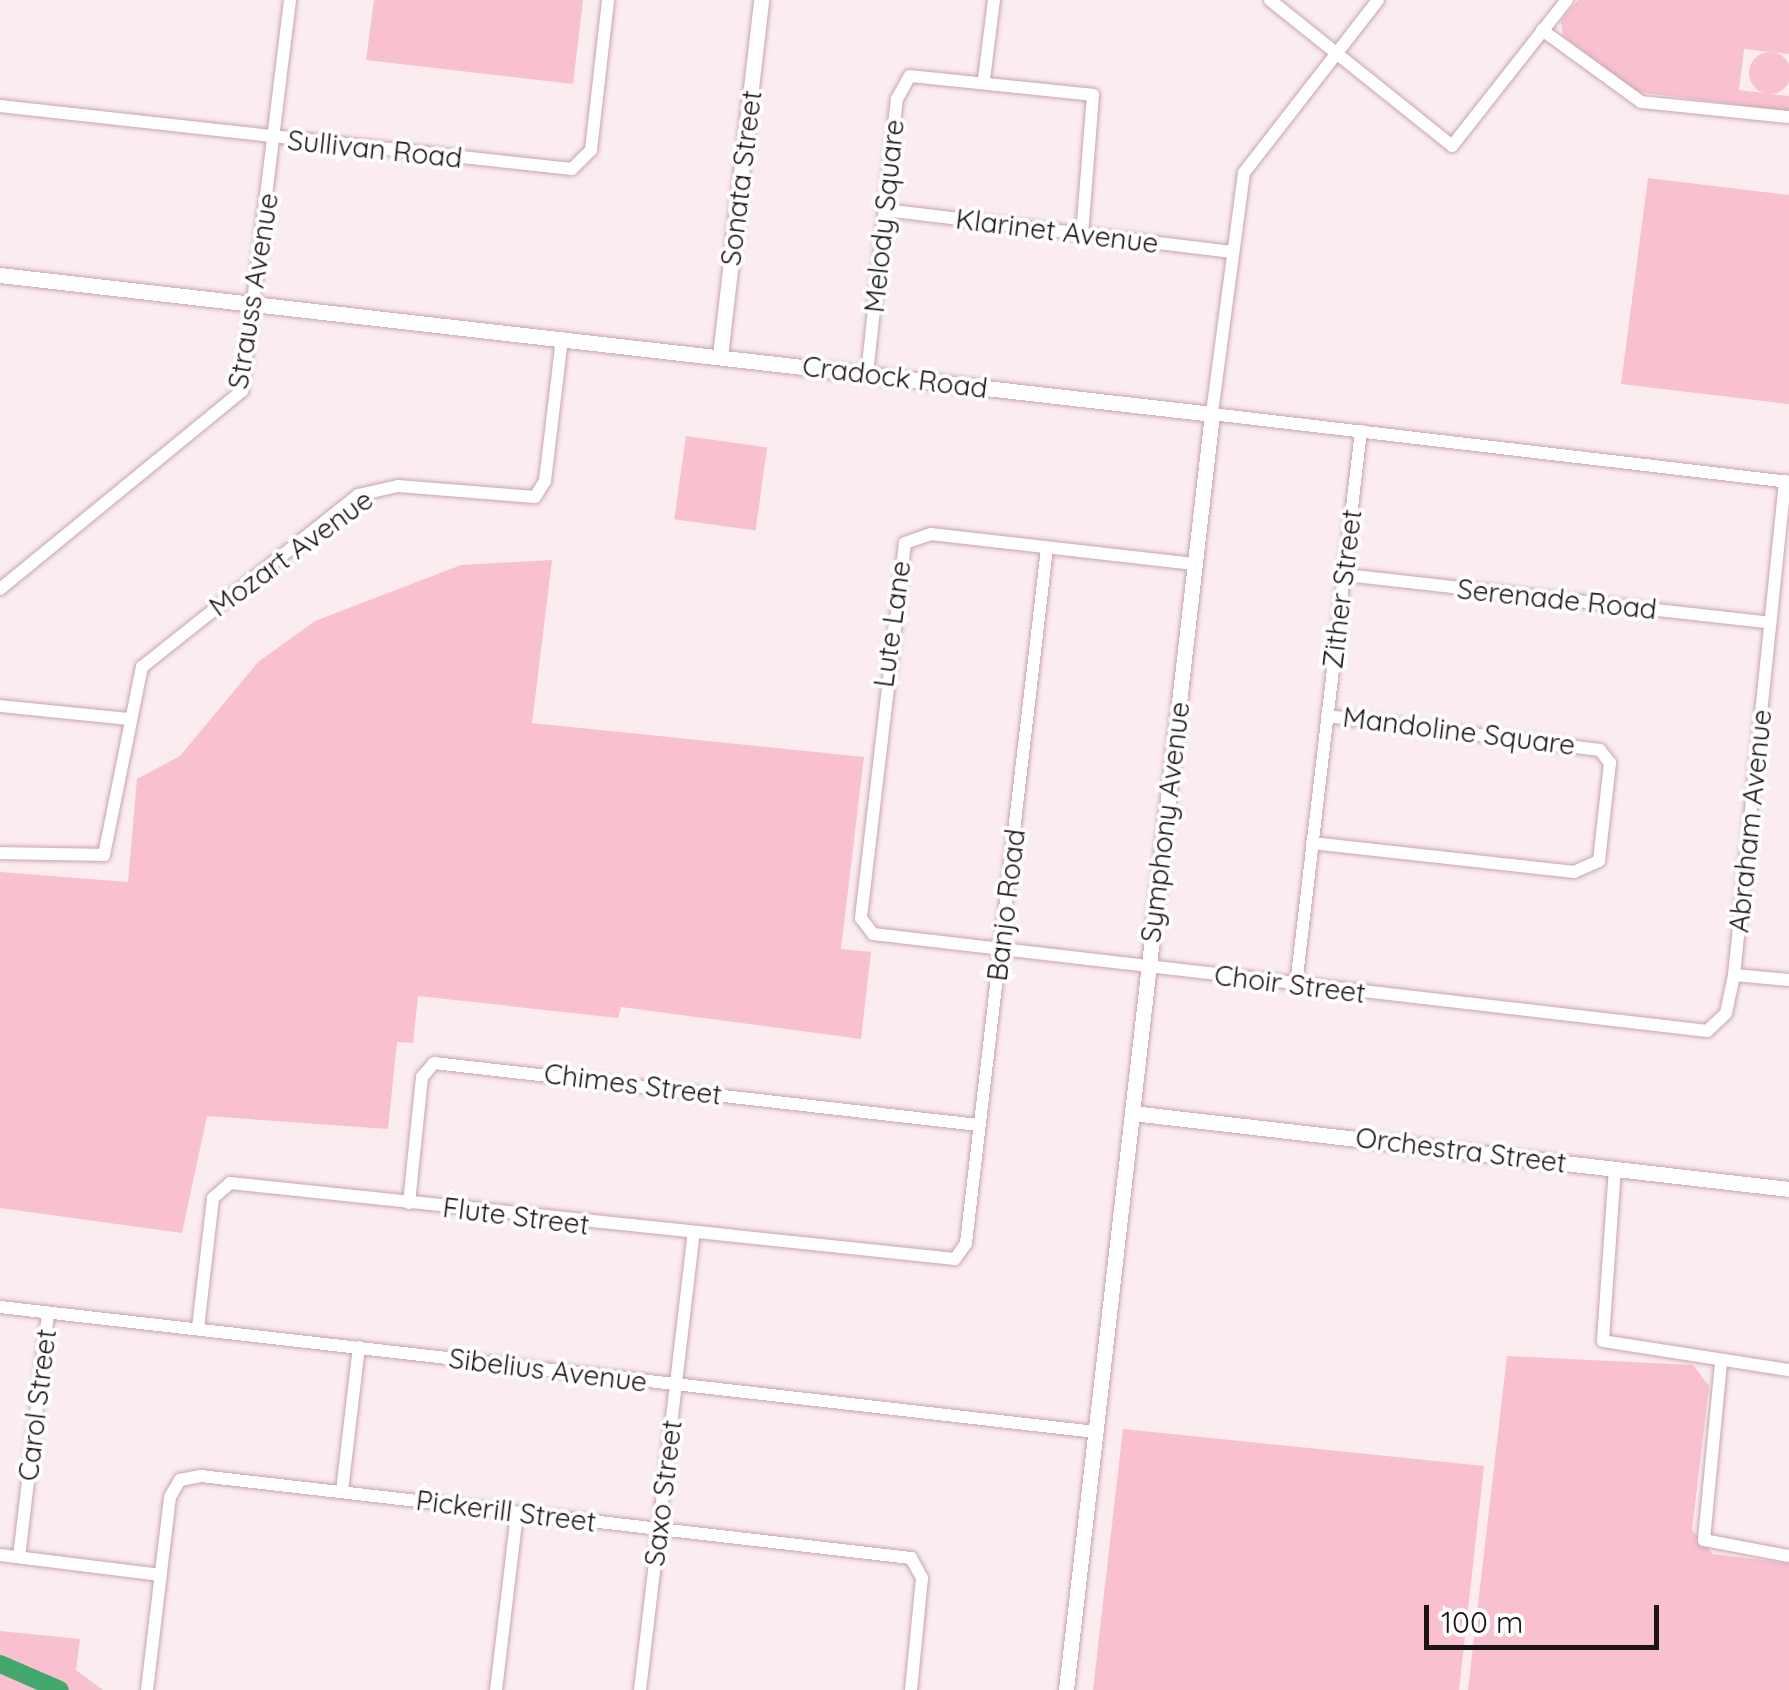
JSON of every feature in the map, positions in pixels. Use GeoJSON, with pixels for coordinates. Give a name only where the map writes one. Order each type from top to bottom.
{"type":"FeatureCollection","features":[{"type":"Feature","properties":{"kind":"street","name":"Strauss Avenue"},"geometry":{"type":"LineString","coordinates":[[0,589],[232,407],[242,391],[290,0]]}},
{"type":"Feature","properties":{"kind":"street","name":"Sullivan Road"},"geometry":{"type":"LineString","coordinates":[[0,106],[275,138],[581,166],[608,0]]}},
{"type":"Feature","properties":{"kind":"street","name":"Sonata Street"},"geometry":{"type":"LineString","coordinates":[[720,356],[762,0]]}},
{"type":"Feature","properties":{"kind":"street"},"geometry":{"type":"LineString","coordinates":[[984,79],[994,0]]}},
{"type":"Feature","properties":{"kind":"street"},"geometry":{"type":"LineString","coordinates":[[1270,0],[1452,146],[1566,0]]}},
{"type":"Feature","properties":{"kind":"street","name":"Symphony Avenue"},"geometry":{"type":"LineString","coordinates":[[1066,1690],[1230,252],[1244,173],[1378,0]]}},
{"type":"Feature","properties":{"kind":"street"},"geometry":{"type":"LineString","coordinates":[[1542,30],[1641,102],[1789,117]]}},
{"type":"Feature","properties":{"kind":"street","name":"Melody Square"},"geometry":{"type":"LineString","coordinates":[[867,374],[904,82],[984,79],[1096,99],[1082,234]]}},
{"type":"Feature","properties":{"kind":"street","name":"Klarinet Avenue"},"geometry":{"type":"LineString","coordinates":[[885,210],[1230,252]]}},
{"type":"Feature","properties":{"kind":"street","name":"Cradock Road"},"geometry":{"type":"LineString","coordinates":[[0,275],[1787,482]]}},
{"type":"Feature","properties":{"kind":"street","name":"Mozart Avenue"},"geometry":{"type":"LineString","coordinates":[[127,719],[150,659],[358,496],[398,486],[535,497],[562,338]]}},
{"type":"Feature","properties":{"kind":"street","name":"Zither Street"},"geometry":{"type":"LineString","coordinates":[[1296,985],[1361,431]]}},
{"type":"Feature","properties":{"kind":"street","name":"Abraham Avenue"},"geometry":{"type":"LineString","coordinates":[[1707,1031],[1726,1013],[1734,975],[1787,482]]}},
{"type":"Feature","properties":{"kind":"street","name":"Lute Lane"},"geometry":{"type":"LineString","coordinates":[[873,934],[860,918],[905,543],[931,534],[1194,564]]}},
{"type":"Feature","properties":{"kind":"street","name":"Banjo Road"},"geometry":{"type":"LineString","coordinates":[[956,1259],[966,1243],[1047,548]]}},
{"type":"Feature","properties":{"kind":"street","name":"Serenade Road"},"geometry":{"type":"LineString","coordinates":[[1344,575],[1770,623]]}},
{"type":"Feature","properties":{"kind":"street"},"geometry":{"type":"LineString","coordinates":[[0,706],[127,719],[104,855],[0,853]]}},
{"type":"Feature","properties":{"kind":"street","name":"Mandoline Square"},"geometry":{"type":"LineString","coordinates":[[1312,843],[1574,872],[1600,862],[1610,763],[1600,750],[1327,716]]}},
{"type":"Feature","properties":{"kind":"street","name":"Choir Street"},"geometry":{"type":"LineString","coordinates":[[873,934],[1707,1031]]}},
{"type":"Feature","properties":{"kind":"street"},"geometry":{"type":"LineString","coordinates":[[1734,975],[1789,980]]}},
{"type":"Feature","properties":{"kind":"street","name":"Chimes Street"},"geometry":{"type":"LineString","coordinates":[[409,1203],[422,1077],[434,1062],[978,1124]]}},
{"type":"Feature","properties":{"kind":"street","name":"Orchestra Street"},"geometry":{"type":"LineString","coordinates":[[1132,1113],[1789,1189]]}},
{"type":"Feature","properties":{"kind":"street"},"geometry":{"type":"LineString","coordinates":[[1615,1168],[1603,1341],[1789,1370]]}},
{"type":"Feature","properties":{"kind":"street","name":"Flute Street"},"geometry":{"type":"LineString","coordinates":[[198,1328],[222,1185],[693,1236],[956,1259]]}},
{"type":"Feature","properties":{"kind":"street","name":"Saxo Street"},"geometry":{"type":"LineString","coordinates":[[640,1690],[693,1236]]}},
{"type":"Feature","properties":{"kind":"street","name":"Sibelius Avenue"},"geometry":{"type":"LineString","coordinates":[[0,1307],[1096,1432]]}},
{"type":"Feature","properties":{"kind":"street","name":"Carol Street"},"geometry":{"type":"LineString","coordinates":[[19,1557],[48,1313]]}},
{"type":"Feature","properties":{"kind":"street"},"geometry":{"type":"LineString","coordinates":[[342,1491],[358,1348]]}},
{"type":"Feature","properties":{"kind":"street"},"geometry":{"type":"LineString","coordinates":[[1721,1362],[1704,1540],[1789,1556]]}},
{"type":"Feature","properties":{"kind":"street","name":"Pickerill Street"},"geometry":{"type":"LineString","coordinates":[[148,1690],[160,1576],[180,1480],[342,1491],[911,1558],[922,1578],[911,1690]]}},
{"type":"Feature","properties":{"kind":"street"},"geometry":{"type":"LineString","coordinates":[[496,1690],[517,1513]]}},
{"type":"Feature","properties":{"kind":"street"},"geometry":{"type":"LineString","coordinates":[[0,1555],[160,1576]]}},
{"type":"Feature","properties":{"kind":"shaded area"},"geometry":{"type":"Polygon","coordinates":[[[374,0],[583,0],[573,84],[366,60],[374,0]]]}},
{"type":"Feature","properties":{"kind":"shaded area"},"geometry":{"type":"Polygon","coordinates":[[[1578,0],[1789,0],[1789,54],[1744,49],[1739,90],[1789,96],[1789,111],[1637,92],[1563,36],[1561,21],[1578,0]]]}},
{"type":"Feature","properties":{"kind":"shaded area"},"geometry":{"type":"Polygon","coordinates":[[[1770,52],[1785,58],[1791,73],[1785,88],[1770,94],[1755,88],[1749,73],[1755,58],[1770,52]]]}},
{"type":"Feature","properties":{"kind":"shaded area"},"geometry":{"type":"Polygon","coordinates":[[[1648,178],[1789,195],[1789,404],[1621,384],[1648,178]]]}},
{"type":"Feature","properties":{"kind":"shaded area"},"geometry":{"type":"Polygon","coordinates":[[[686,436],[767,447],[756,531],[674,519],[686,436]]]}},
{"type":"Feature","properties":{"kind":"shaded area"},"geometry":{"type":"Polygon","coordinates":[[[552,560],[532,723],[864,757],[841,949],[871,952],[861,1039],[621,1007],[618,1018],[418,996],[413,1043],[397,1042],[388,1129],[207,1116],[182,1233],[0,1208],[0,872],[128,882],[137,779],[180,756],[258,662],[315,621],[461,565],[552,560]]]}},
{"type":"Feature","properties":{"kind":"shaded area"},"geometry":{"type":"Polygon","coordinates":[[[1507,1356],[1693,1365],[1709,1386],[1692,1530],[1713,1554],[1789,1563],[1789,1690],[1468,1690],[1507,1356]]]}},
{"type":"Feature","properties":{"kind":"shaded area"},"geometry":{"type":"Polygon","coordinates":[[[1123,1429],[1484,1466],[1459,1690],[1093,1690],[1123,1429]]]}},
{"type":"Feature","properties":{"kind":"shaded area"},"geometry":{"type":"Polygon","coordinates":[[[0,1631],[80,1639],[76,1670],[103,1690],[0,1690],[0,1631]]]}},
{"type":"Feature","properties":{"kind":"waterway"},"geometry":{"type":"LineString","coordinates":[[0,1664],[60,1690]]}}]}
